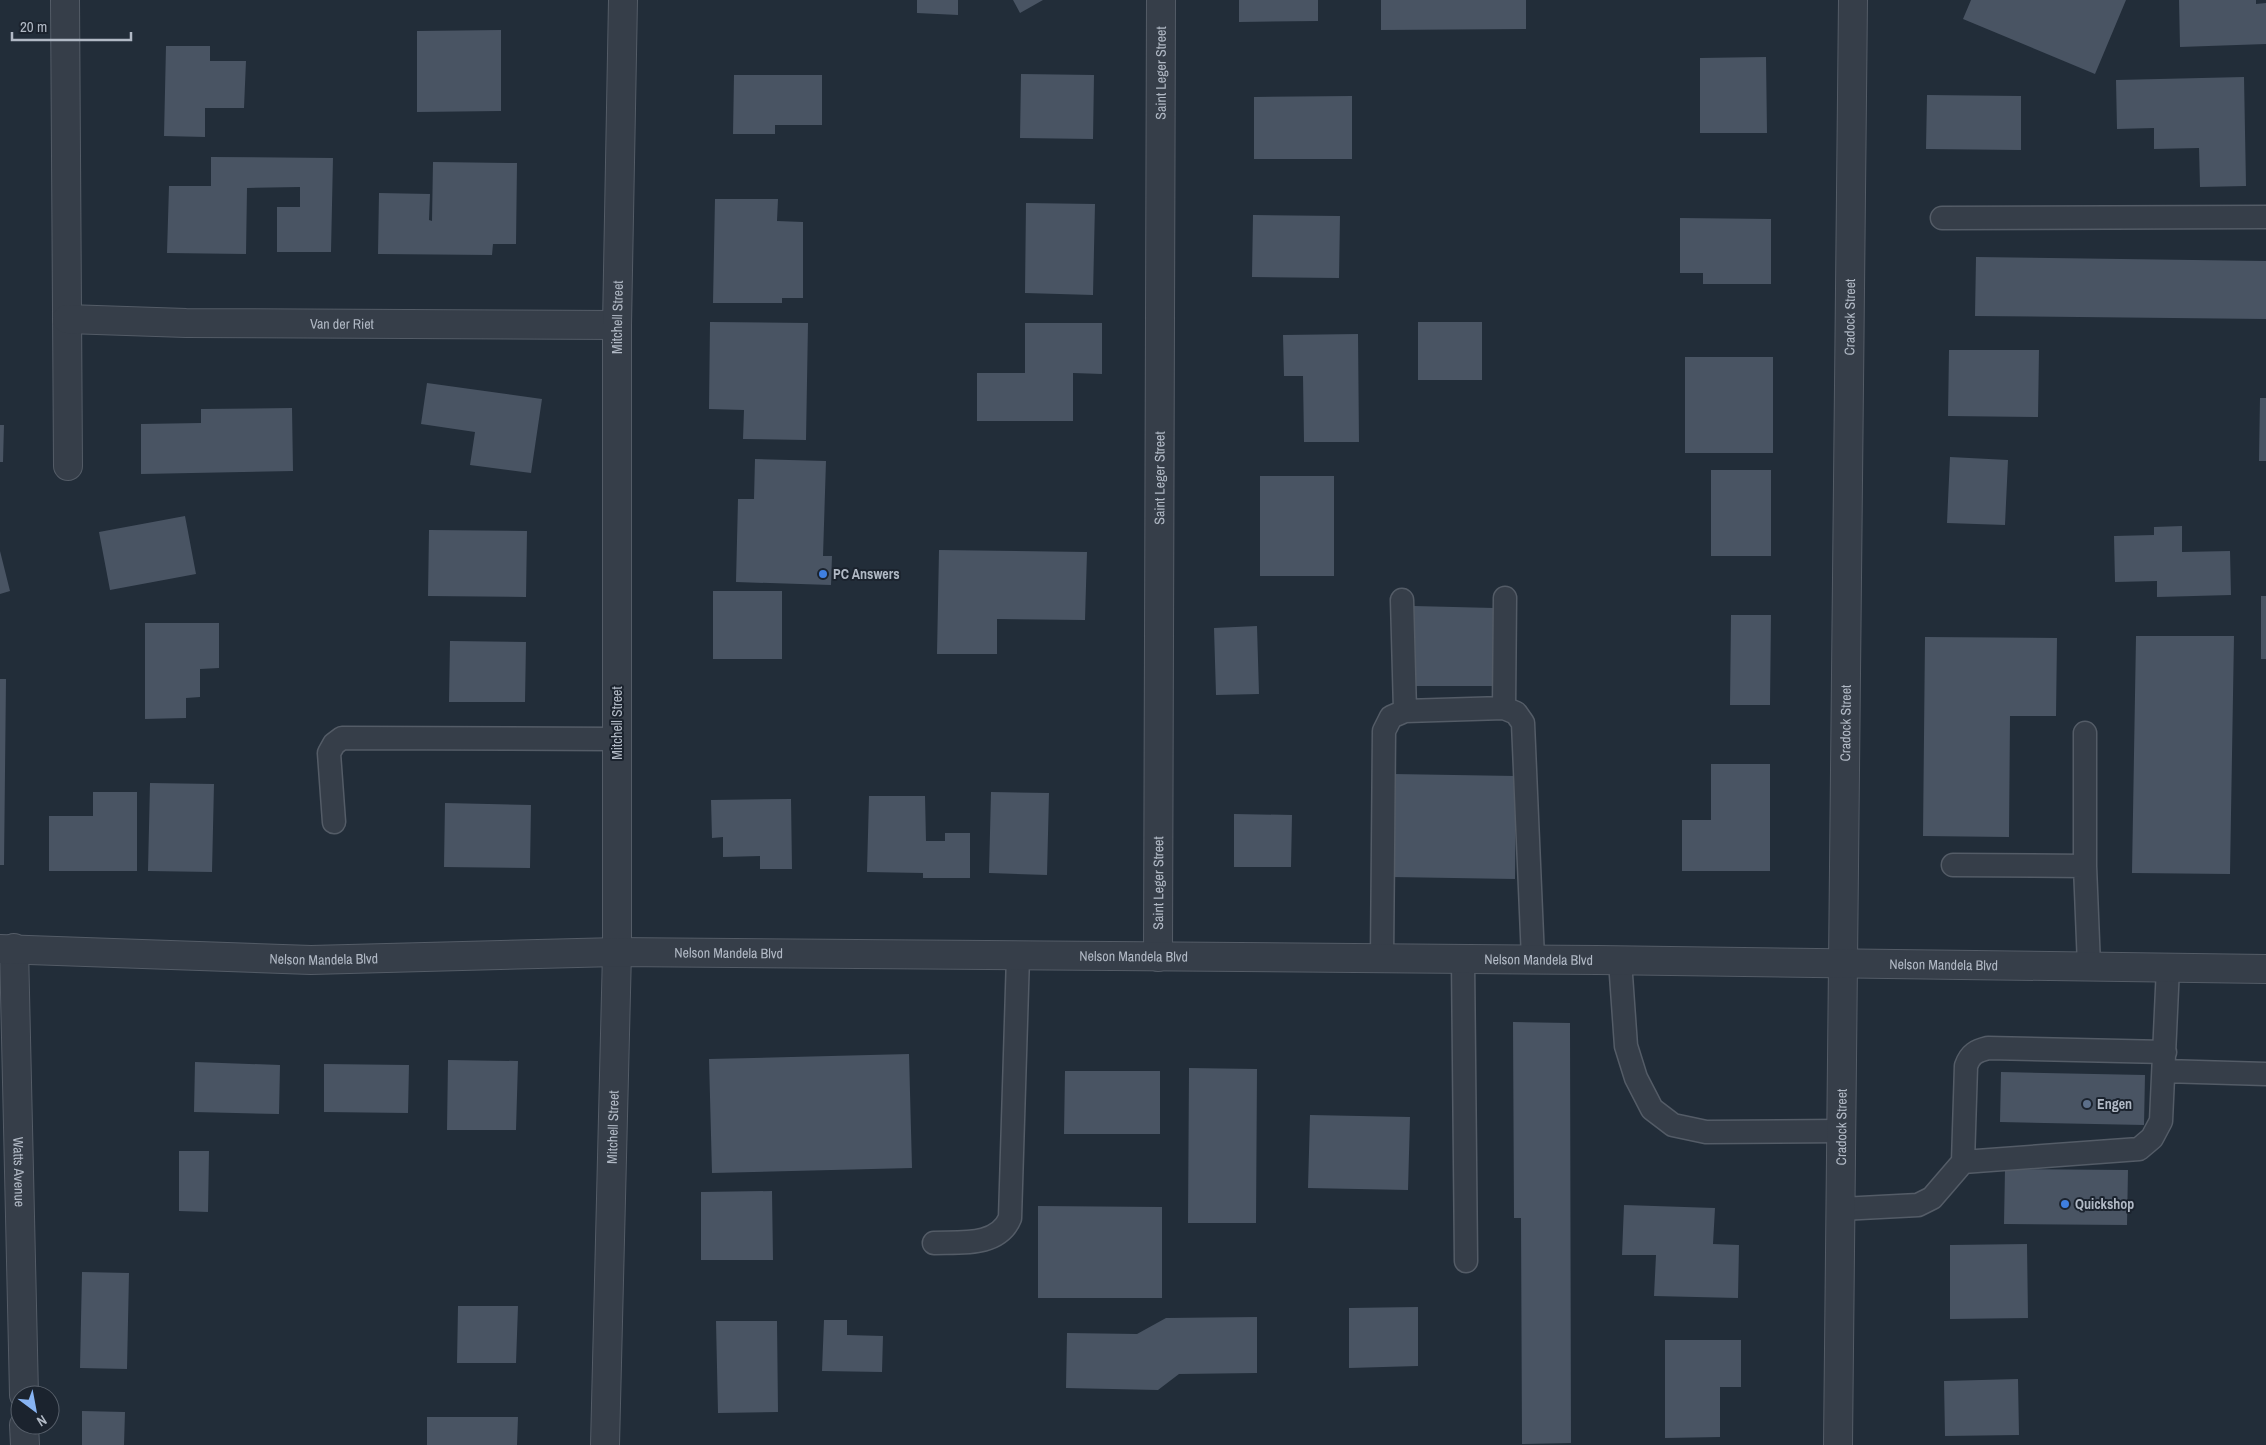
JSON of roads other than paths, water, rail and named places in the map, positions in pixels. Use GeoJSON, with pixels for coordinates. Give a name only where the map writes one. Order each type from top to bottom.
{"type":"FeatureCollection","features":[{"type":"Feature","properties":{"kind":"street"},"geometry":{"type":"LineString","coordinates":[[65,0],[68,466]]}},
{"type":"Feature","properties":{"kind":"street","name":"Mitchell Street"},"geometry":{"type":"LineString","coordinates":[[605,1445],[617,952],[617,326],[623,0]]}},
{"type":"Feature","properties":{"kind":"street","name":"Saint Leger Street"},"geometry":{"type":"LineString","coordinates":[[1158,957],[1161,0]]}},
{"type":"Feature","properties":{"kind":"street","name":"Cradock Street"},"geometry":{"type":"LineString","coordinates":[[1838,1445],[1853,0]]}},
{"type":"Feature","properties":{"kind":"street","name":"Van der Riet"},"geometry":{"type":"LineString","coordinates":[[67,319],[186,323],[617,326]]}},
{"type":"Feature","properties":{"kind":"street","name":"Nelson Mandela Blvd"},"geometry":{"type":"LineString","coordinates":[[7,948],[312,960],[617,952],[1463,960],[1533,959],[2266,969]]}},
{"type":"Feature","properties":{"kind":"street","name":"Watts Avenue"},"geometry":{"type":"LineString","coordinates":[[7,948],[24,1385]]}},
{"type":"Feature","properties":{"kind":"lane"},"geometry":{"type":"LineString","coordinates":[[1942,218],[2266,216]]}},
{"type":"Feature","properties":{"kind":"lane"},"geometry":{"type":"LineString","coordinates":[[1504,708],[1505,598]]}},
{"type":"Feature","properties":{"kind":"lane"},"geometry":{"type":"LineString","coordinates":[[1402,600],[1405,711]]}},
{"type":"Feature","properties":{"kind":"lane"},"geometry":{"type":"LineString","coordinates":[[1382,959],[1384,731],[1391,717],[1405,711],[1504,708],[1516,713],[1523,724],[1533,959]]}},
{"type":"Feature","properties":{"kind":"lane"},"geometry":{"type":"LineString","coordinates":[[2085,733],[2085,866],[2089,966]]}},
{"type":"Feature","properties":{"kind":"lane"},"geometry":{"type":"LineString","coordinates":[[334,822],[329,754],[334,744],[342,738],[617,739]]}},
{"type":"Feature","properties":{"kind":"lane"},"geometry":{"type":"LineString","coordinates":[[1953,865],[2085,866]]}},
{"type":"Feature","properties":{"kind":"lane"},"geometry":{"type":"LineString","coordinates":[[934,1243],[974,1242],[991,1237],[1006,1226],[1010,1218],[1018,956]]}},
{"type":"Feature","properties":{"kind":"lane"},"geometry":{"type":"LineString","coordinates":[[1463,960],[1466,1261]]}},
{"type":"Feature","properties":{"kind":"lane"},"geometry":{"type":"LineString","coordinates":[[1620,961],[1626,1046],[1636,1078],[1652,1109],[1673,1125],[1706,1132],[1841,1131]]}},
{"type":"Feature","properties":{"kind":"lane"},"geometry":{"type":"LineString","coordinates":[[1963,1162],[2138,1149],[2152,1138],[2161,1121],[2168,967]]}},
{"type":"Feature","properties":{"kind":"lane"},"geometry":{"type":"LineString","coordinates":[[1841,1210],[1918,1205],[1932,1198],[1963,1162],[1966,1066],[1969,1057],[1976,1051],[1988,1048],[2164,1062],[2266,1074]]}},
{"type":"Feature","properties":{"kind":"place","name":"PC Answers"},"geometry":{"type":"Point","coordinates":[823,574]}},
{"type":"Feature","properties":{"kind":"place","name":"Engen"},"geometry":{"type":"Point","coordinates":[2087,1104]}},
{"type":"Feature","properties":{"kind":"place","name":"Quickshop"},"geometry":{"type":"Point","coordinates":[2065,1204]}}]}
